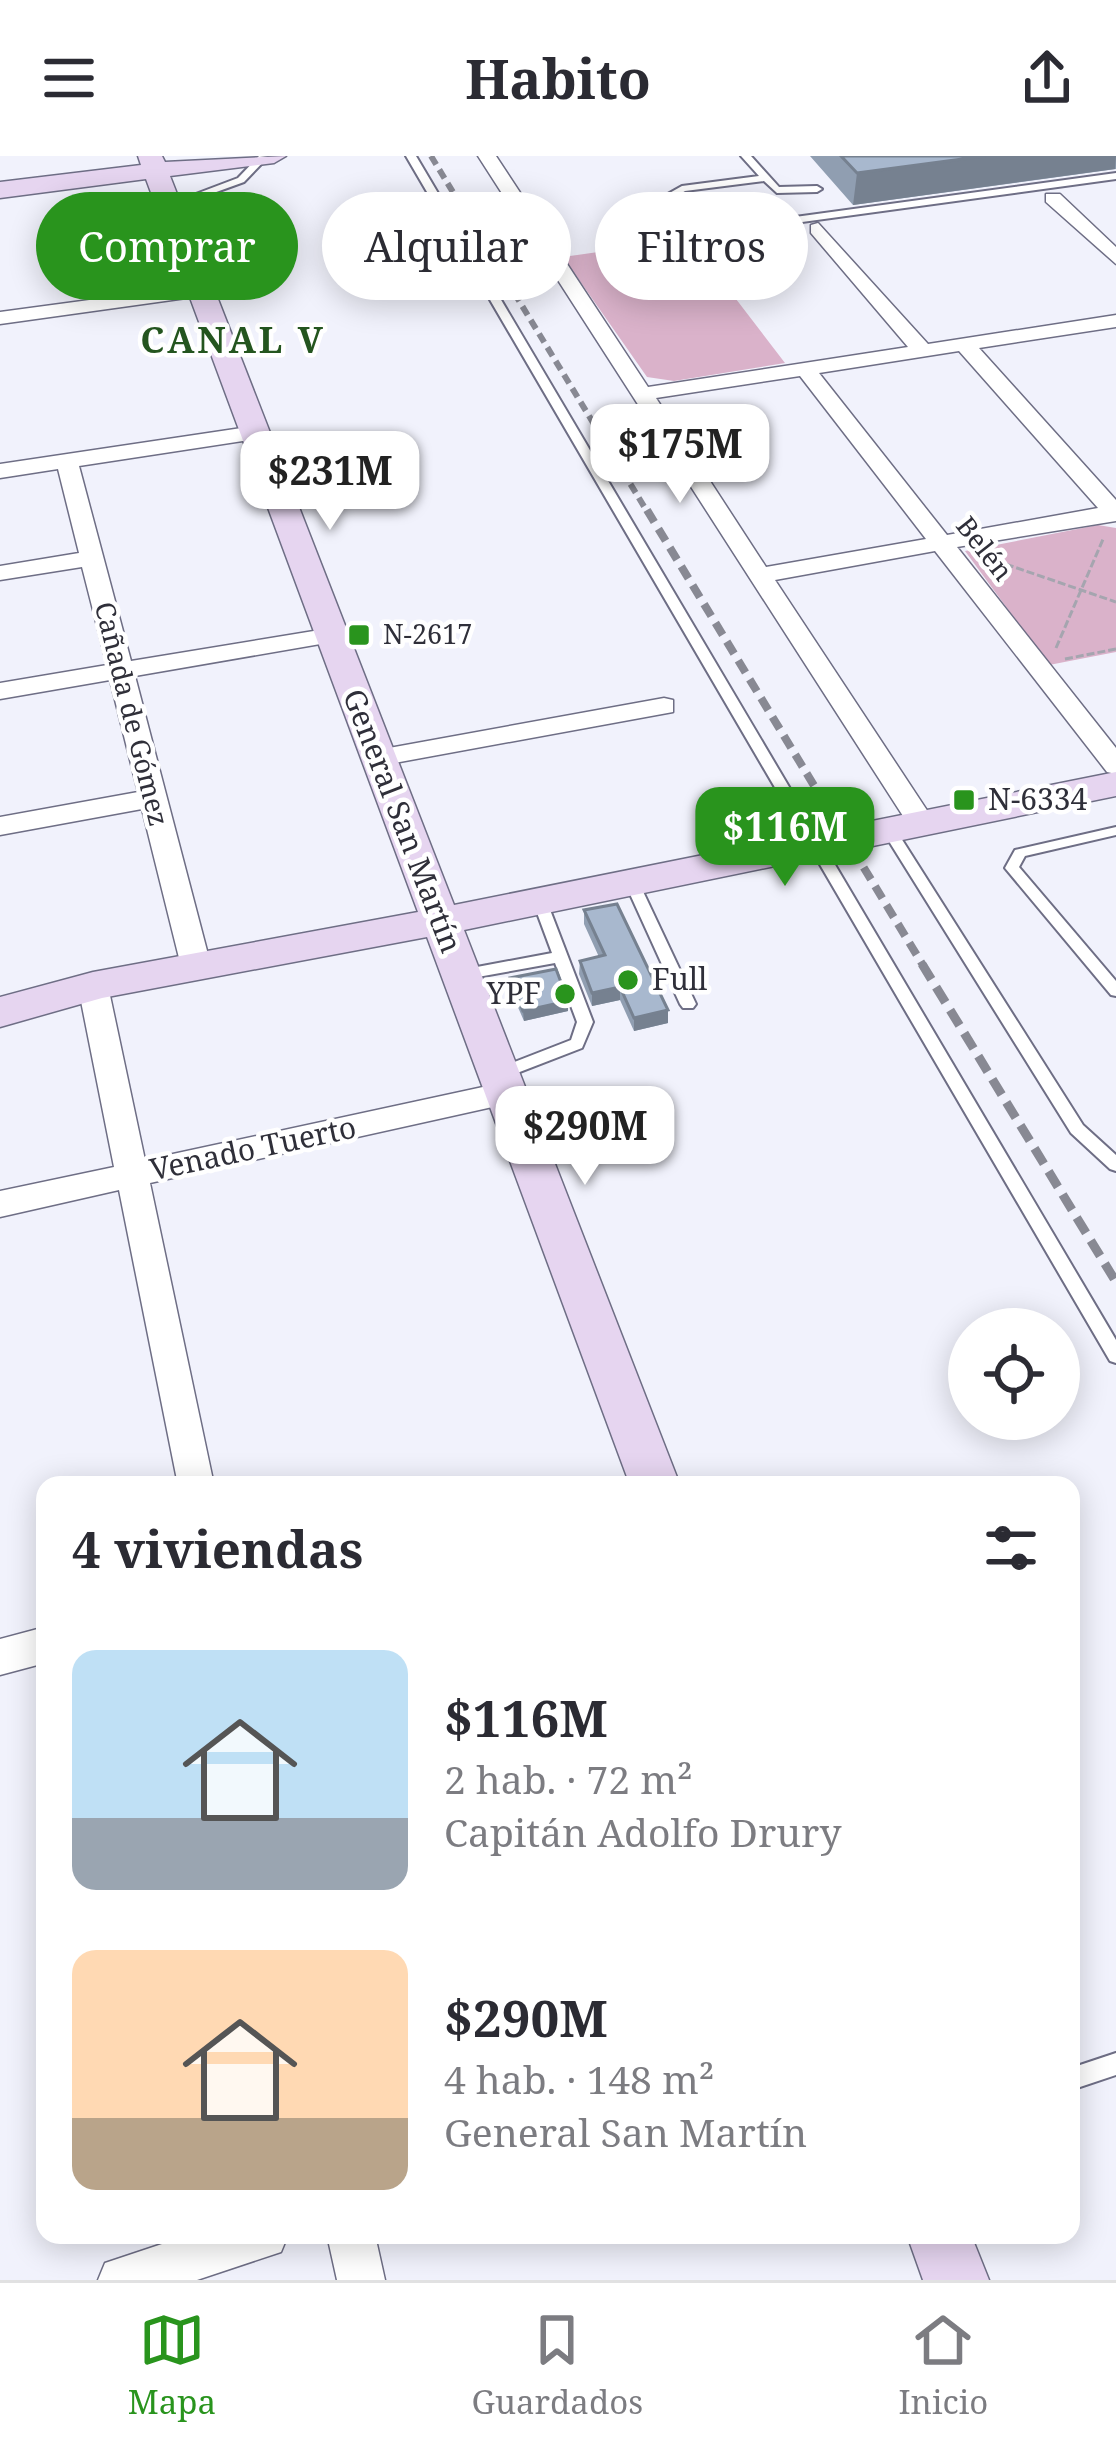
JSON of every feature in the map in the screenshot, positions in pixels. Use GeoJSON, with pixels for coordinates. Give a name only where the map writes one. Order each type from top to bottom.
{"type":"FeatureCollection","features":[{"type":"Feature","properties":{"kind":"main road"},"geometry":{"type":"LineString","coordinates":[[0,190],[153,163],[274,156]]}},
{"type":"Feature","properties":{"kind":"main road","name":"General San Martín"},"geometry":{"type":"LineString","coordinates":[[153,163],[164,192]]}},
{"type":"Feature","properties":{"kind":"main road","name":"General San Martín"},"geometry":{"type":"LineString","coordinates":[[204,300],[651,1476]]}},
{"type":"Feature","properties":{"kind":"main road"},"geometry":{"type":"LineString","coordinates":[[0,1012],[67,998],[93,986],[541,902],[1116,784]]}},
{"type":"Feature","properties":{"kind":"main road"},"geometry":{"type":"LineString","coordinates":[[0,994],[63,982],[93,986]]}},
{"type":"Feature","properties":{"kind":"main road"},"geometry":{"type":"LineString","coordinates":[[942,2244],[956,2280]]}},
{"type":"Feature","properties":{"kind":"street"},"geometry":{"type":"LineString","coordinates":[[487,156],[760,574],[906,827]]}},
{"type":"Feature","properties":{"kind":"street"},"geometry":{"type":"LineString","coordinates":[[1053,198],[1116,258]]}},
{"type":"Feature","properties":{"kind":"street"},"geometry":{"type":"LineString","coordinates":[[818,229],[923,351]]}},
{"type":"Feature","properties":{"kind":"street"},"geometry":{"type":"LineString","coordinates":[[0,318],[134,300]]}},
{"type":"Feature","properties":{"kind":"street"},"geometry":{"type":"LineString","coordinates":[[642,394],[1116,321]]}},
{"type":"Feature","properties":{"kind":"street"},"geometry":{"type":"LineString","coordinates":[[964,344],[1111,521]]}},
{"type":"Feature","properties":{"kind":"street","name":"Belén"},"geometry":{"type":"LineString","coordinates":[[805,369],[1116,766]]}},
{"type":"Feature","properties":{"kind":"street"},"geometry":{"type":"LineString","coordinates":[[0,471],[255,433]]}},
{"type":"Feature","properties":{"kind":"street","name":"Cañada de Gómez"},"geometry":{"type":"LineString","coordinates":[[67,461],[196,966]]}},
{"type":"Feature","properties":{"kind":"street"},"geometry":{"type":"LineString","coordinates":[[760,574],[941,543],[1111,521]]}},
{"type":"Feature","properties":{"kind":"street"},"geometry":{"type":"LineString","coordinates":[[0,573],[92,558]]}},
{"type":"Feature","properties":{"kind":"street"},"geometry":{"type":"LineString","coordinates":[[0,691],[332,635]]}},
{"type":"Feature","properties":{"kind":"street"},"geometry":{"type":"LineString","coordinates":[[379,758],[664,706]]}},
{"type":"Feature","properties":{"kind":"street"},"geometry":{"type":"LineString","coordinates":[[0,826],[153,798]]}},
{"type":"Feature","properties":{"kind":"street"},"geometry":{"type":"LineString","coordinates":[[93,986],[194,1476]]}},
{"type":"Feature","properties":{"kind":"street","name":"Venado Tuerto"},"geometry":{"type":"LineString","coordinates":[[0,1204],[502,1083]]}},
{"type":"Feature","properties":{"kind":"street"},"geometry":{"type":"LineString","coordinates":[[0,1657],[36,1647]]}},
{"type":"Feature","properties":{"kind":"street"},"geometry":{"type":"LineString","coordinates":[[122,2280],[235,2244]]}},
{"type":"Feature","properties":{"kind":"street"},"geometry":{"type":"LineString","coordinates":[[353,2244],[361,2280]]}},
{"type":"Feature","properties":{"kind":"lane"},"geometry":{"type":"LineString","coordinates":[[410,156],[1116,1356]]}},
{"type":"Feature","properties":{"kind":"lane"},"geometry":{"type":"LineString","coordinates":[[746,156],[782,192],[817,189]]}},
{"type":"Feature","properties":{"kind":"lane"},"geometry":{"type":"LineString","coordinates":[[208,192],[241,180],[263,158]]}},
{"type":"Feature","properties":{"kind":"lane"},"geometry":{"type":"LineString","coordinates":[[764,178],[682,189],[669,197],[668,206],[697,224],[737,228],[1116,176]]}},
{"type":"Feature","properties":{"kind":"lane"},"geometry":{"type":"LineString","coordinates":[[906,827],[1077,1129],[1116,1165]]}},
{"type":"Feature","properties":{"kind":"lane"},"geometry":{"type":"LineString","coordinates":[[1116,831],[1020,854],[1012,868],[1116,992]]}},
{"type":"Feature","properties":{"kind":"lane"},"geometry":{"type":"LineString","coordinates":[[632,883],[688,1004]]}},
{"type":"Feature","properties":{"kind":"lane"},"geometry":{"type":"LineString","coordinates":[[502,1083],[577,1044],[585,1022],[541,902]]}},
{"type":"Feature","properties":{"kind":"lane"},"geometry":{"type":"LineString","coordinates":[[461,976],[559,958]]}},
{"type":"Feature","properties":{"kind":"lane"},"geometry":{"type":"LineString","coordinates":[[1080,2076],[1116,2064]]}},
{"type":"Feature","properties":{"kind":"path"},"geometry":{"type":"LineString","coordinates":[[1111,521],[1052,660],[1116,650]]}},
{"type":"Feature","properties":{"kind":"path"},"geometry":{"type":"LineString","coordinates":[[997,546],[975,552],[1116,602]]}},
{"type":"Feature","properties":{"kind":"shaded area"},"geometry":{"type":"Polygon","coordinates":[[[595,252],[595,300],[737,300],[785,363],[674,381],[647,377],[571,268],[571,256],[595,252]]]}},
{"type":"Feature","properties":{"kind":"shaded area"},"geometry":{"type":"Polygon","coordinates":[[[1098,525],[1116,528],[1116,652],[1049,665],[965,551],[1098,525]]]}},
{"type":"Feature","properties":{"kind":"building"},"geometry":{"type":"Polygon","coordinates":[[[841,156],[985,156],[857,173],[841,156]]]}},
{"type":"Feature","properties":{"kind":"building"},"geometry":{"type":"Polygon","coordinates":[[[617,904],[668,1010],[634,1018],[620,987],[592,993],[580,961],[605,955],[584,910],[617,904]]]}},
{"type":"Feature","properties":{"kind":"building"},"geometry":{"type":"Polygon","coordinates":[[[556,969],[568,1001],[523,1011],[510,978],[556,969]]]}},
{"type":"Feature","properties":{"kind":"railway"},"geometry":{"type":"LineString","coordinates":[[431,156],[648,513]]}},
{"type":"Feature","properties":{"kind":"railway"},"geometry":{"type":"LineString","coordinates":[[647,510],[924,967]]}},
{"type":"Feature","properties":{"kind":"railway"},"geometry":{"type":"LineString","coordinates":[[922,964],[1116,1282]]}},
{"type":"Feature","properties":{"kind":"place","name":"N-2617"},"geometry":{"type":"Point","coordinates":[359,635]}},
{"type":"Feature","properties":{"kind":"place","name":"N-6334"},"geometry":{"type":"Point","coordinates":[964,800]}},
{"type":"Feature","properties":{"kind":"place","name":"Full"},"geometry":{"type":"Point","coordinates":[628,980]}},
{"type":"Feature","properties":{"kind":"place","name":"YPF"},"geometry":{"type":"Point","coordinates":[565,994]}},
{"type":"Feature","properties":{"kind":"district","name":"CANAL V"},"geometry":{"type":"Point","coordinates":[233,340]}}]}
